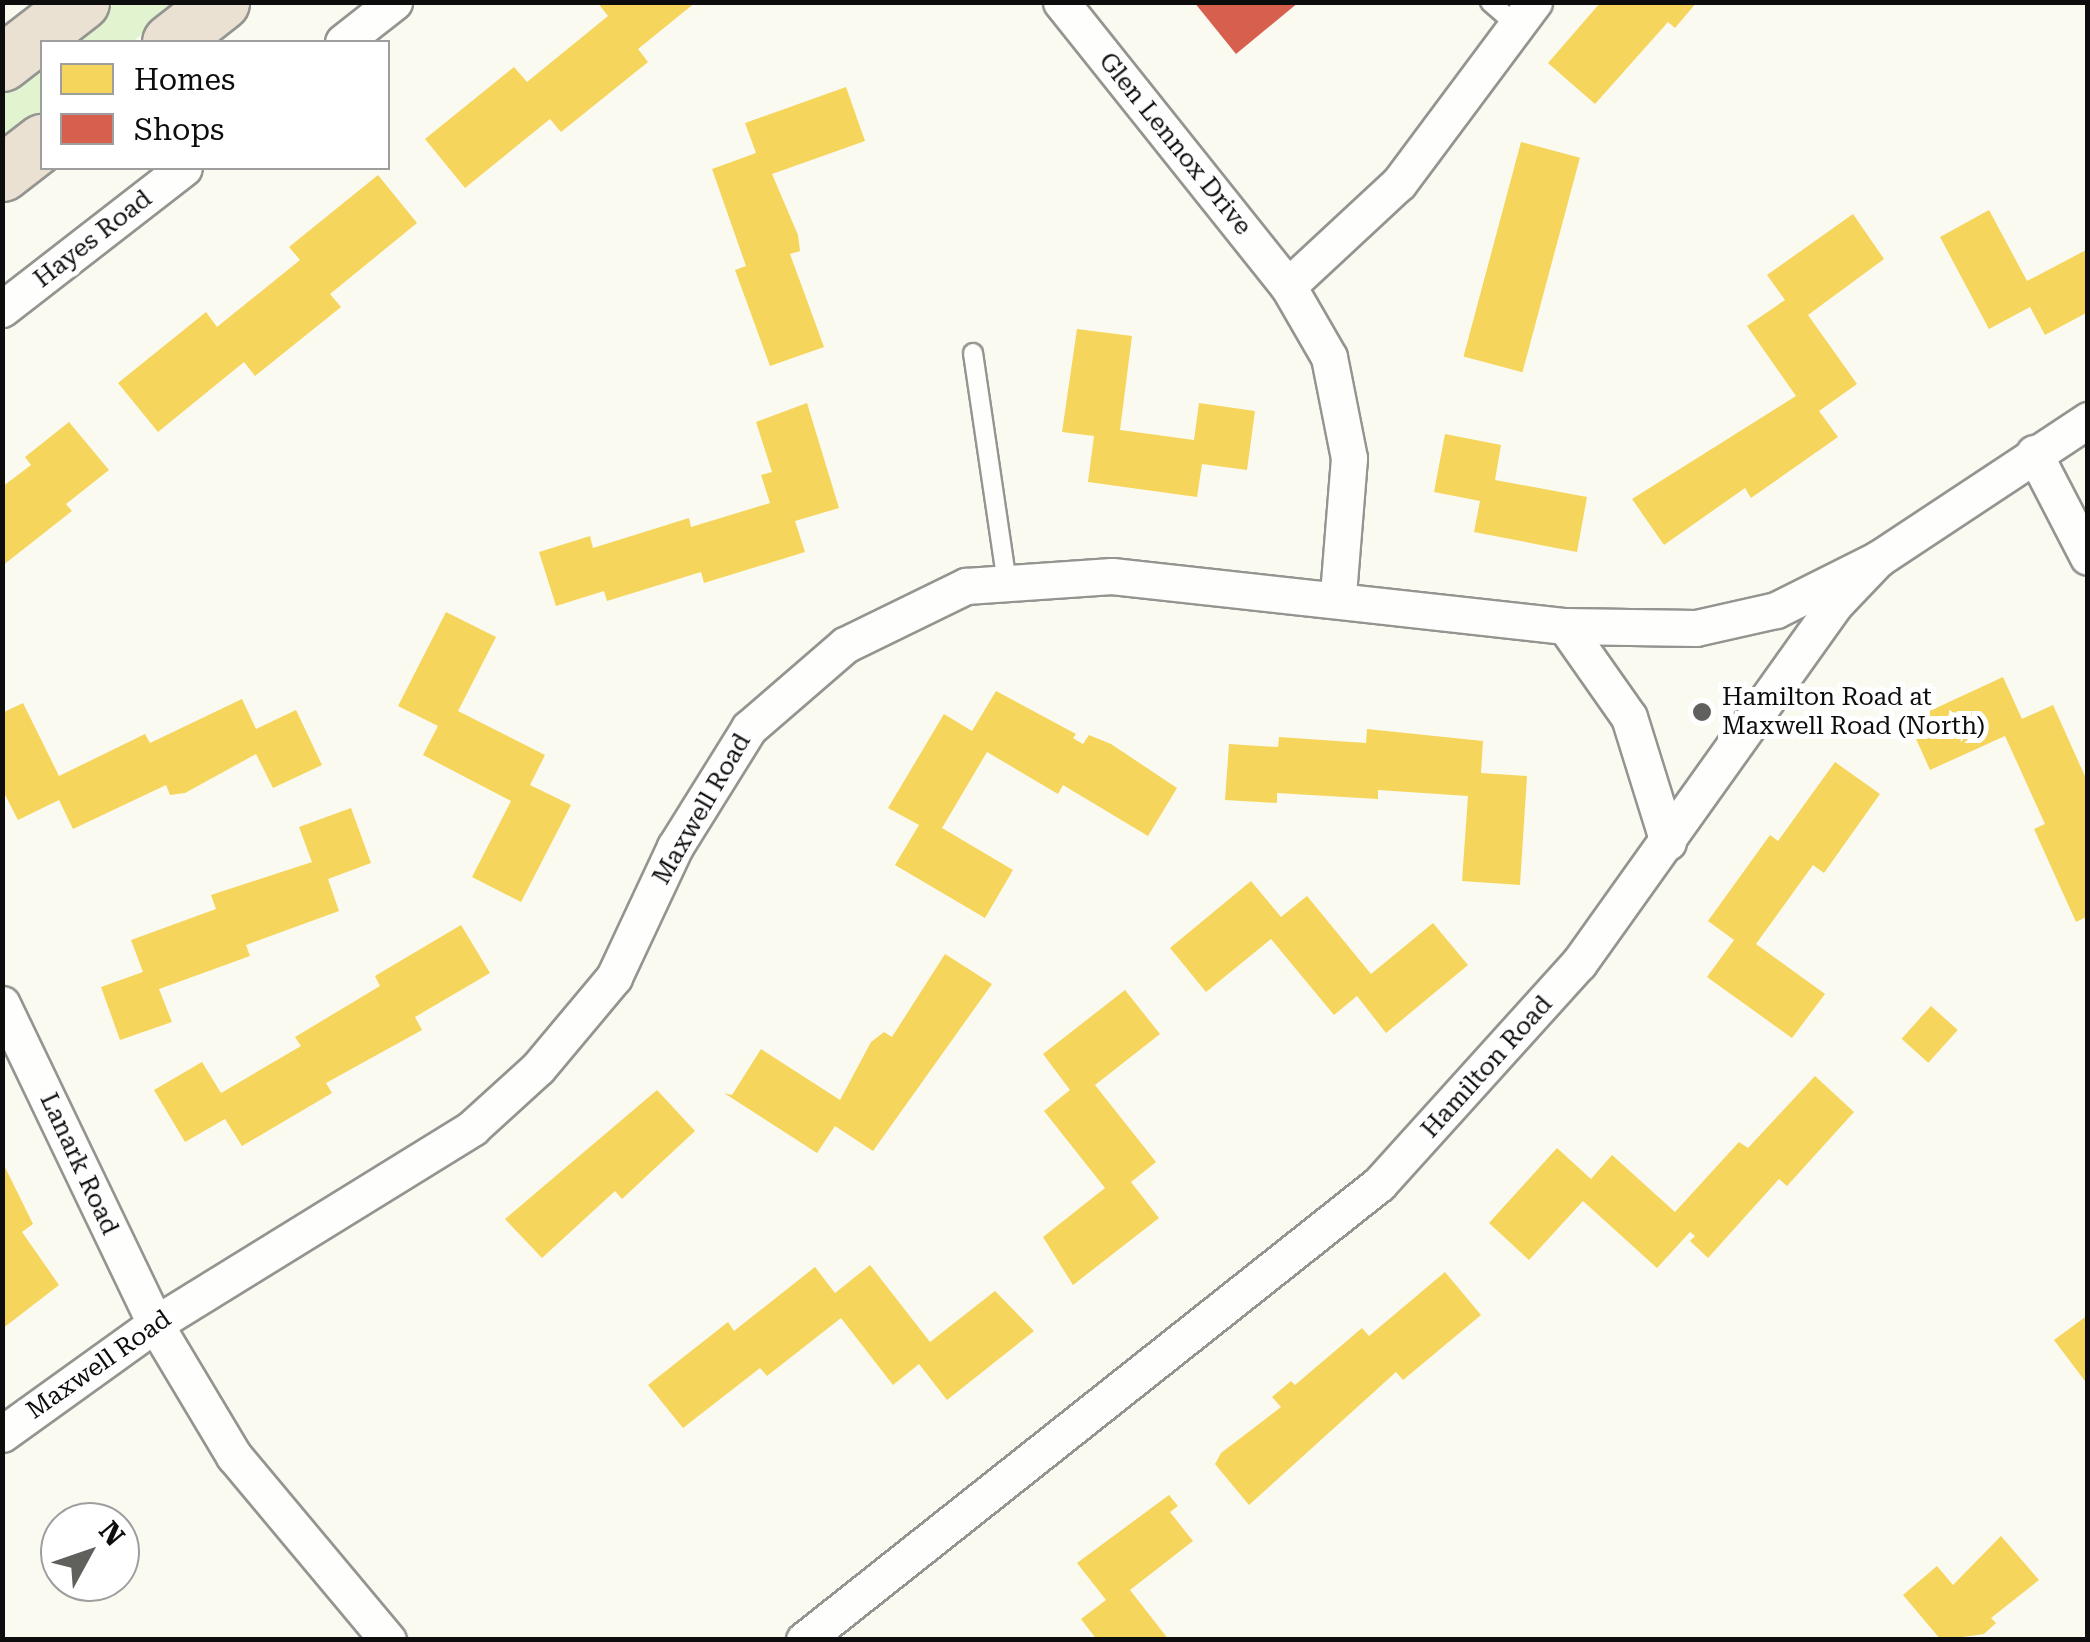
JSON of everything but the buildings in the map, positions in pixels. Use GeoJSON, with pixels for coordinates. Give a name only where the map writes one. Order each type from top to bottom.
{"type":"FeatureCollection","features":[{"type":"Feature","properties":{"kind":"highway"},"geometry":{"type":"LineString","coordinates":[[2,63],[80,2]]}},
{"type":"Feature","properties":{"kind":"highway"},"geometry":{"type":"LineString","coordinates":[[173,40],[221,2]]}},
{"type":"Feature","properties":{"kind":"highway"},"geometry":{"type":"LineString","coordinates":[[2,173],[40,144]]}},
{"type":"Feature","properties":{"kind":"street"},"geometry":{"type":"LineString","coordinates":[[346,40],[394,2]]}},
{"type":"Feature","properties":{"kind":"street","name":"Glen Lennox Drive"},"geometry":{"type":"LineString","coordinates":[[1061,2],[1288,286],[1329,357],[1342,402],[1349,458],[1338,596]]}},
{"type":"Feature","properties":{"kind":"street"},"geometry":{"type":"LineString","coordinates":[[1288,286],[1400,184],[1513,10]]}},
{"type":"Feature","properties":{"kind":"street","name":"Hayes Road"},"geometry":{"type":"LineString","coordinates":[[2,310],[181,170]]}},
{"type":"Feature","properties":{"kind":"street","name":"Hamilton Road"},"geometry":{"type":"LineString","coordinates":[[804,1640],[1379,1184],[1579,963],[1814,630],[1878,560],[2088,420]]}},
{"type":"Feature","properties":{"kind":"street"},"geometry":{"type":"LineString","coordinates":[[2034,454],[2088,557]]}},
{"type":"Feature","properties":{"kind":"street","name":"Maxwell Road"},"geometry":{"type":"LineString","coordinates":[[2,1434],[156,1324],[472,1128],[538,1068],[614,977],[675,846],[763,716],[846,645],[966,586],[1112,576],[1338,596],[1566,626],[1657,629],[1735,622],[1813,595],[1878,560]]}},
{"type":"Feature","properties":{"kind":"street"},"geometry":{"type":"LineString","coordinates":[[1566,626],[1629,717],[1668,842]]}},
{"type":"Feature","properties":{"kind":"street","name":"Lanark Road"},"geometry":{"type":"LineString","coordinates":[[2,1004],[156,1324],[234,1456],[388,1640]]}},
{"type":"Feature","properties":{"kind":"lane"},"geometry":{"type":"LineString","coordinates":[[973,354],[1007,583]]}},
{"type":"Feature","properties":{"kind":"green space"},"geometry":{"type":"Polygon","coordinates":[[[116,3],[183,3],[135,40],[67,40],[116,3]]]}},
{"type":"Feature","properties":{"kind":"green space"},"geometry":{"type":"Polygon","coordinates":[[[40,61],[40,115],[3,145],[2,90],[40,61]]]}},
{"type":"Feature","properties":{"kind":"place","name":"Hamilton Road at Maxwell Road (North)"},"geometry":{"type":"Point","coordinates":[1702,712]}}]}
